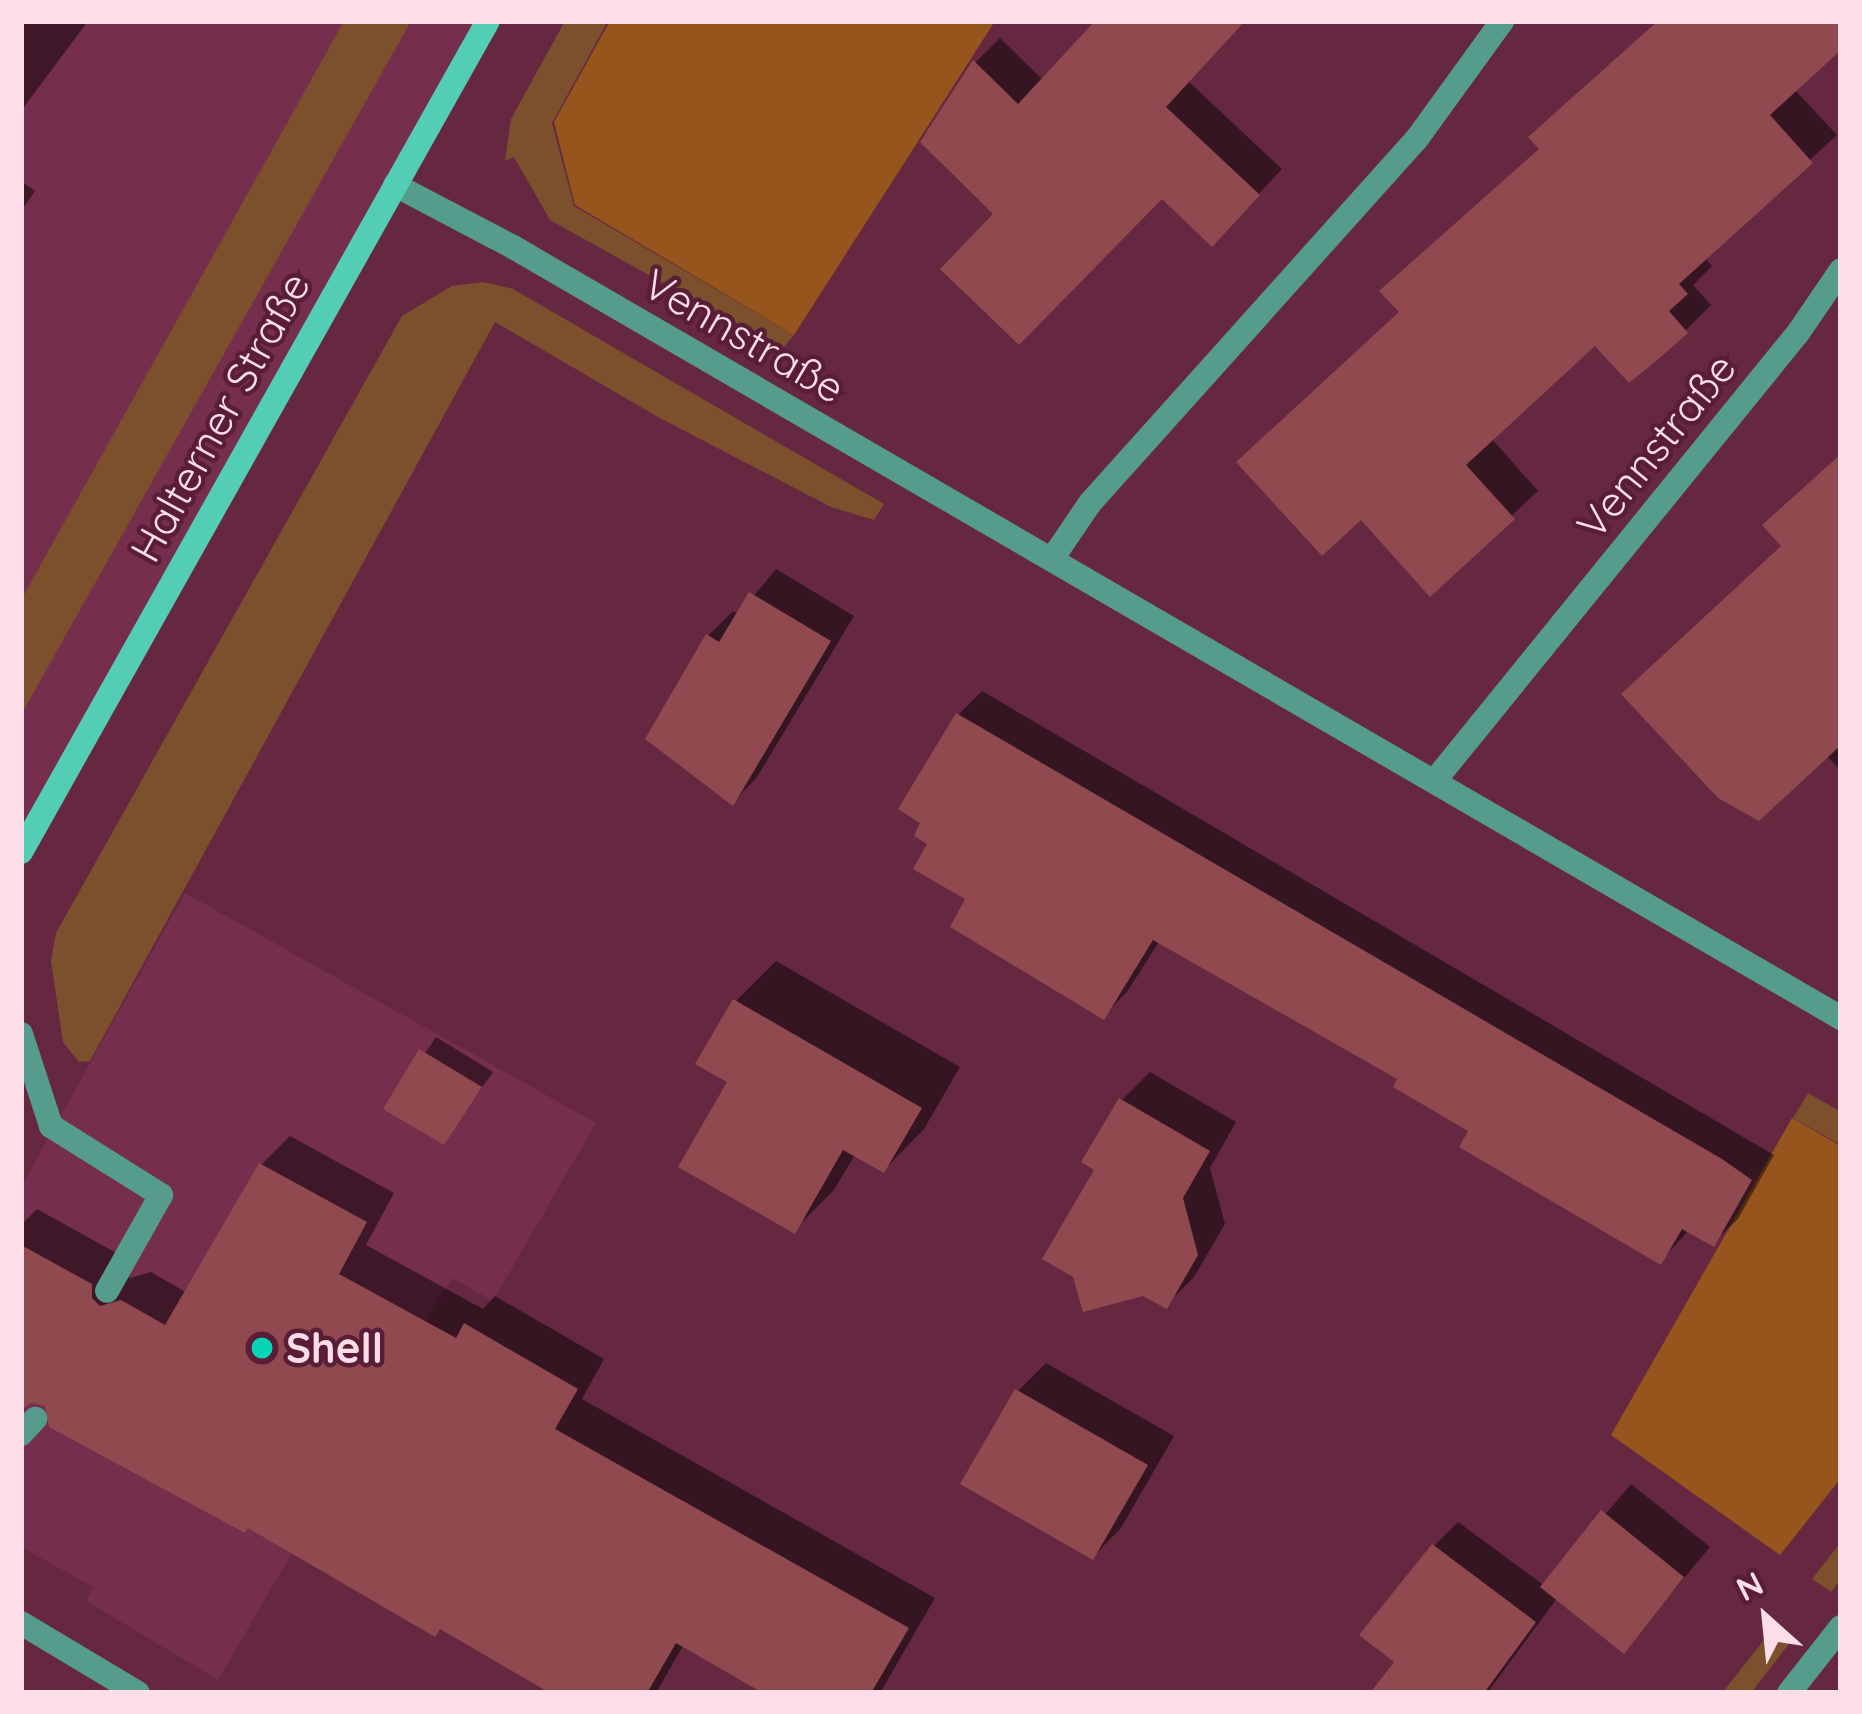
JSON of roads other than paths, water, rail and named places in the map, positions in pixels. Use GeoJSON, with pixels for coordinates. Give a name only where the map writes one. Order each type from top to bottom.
{"type":"FeatureCollection","features":[{"type":"Feature","properties":{"kind":"main road","name":"Halterner Straße"},"geometry":{"type":"LineString","coordinates":[[21,851],[488,21]]}},
{"type":"Feature","properties":{"kind":"street"},"geometry":{"type":"LineString","coordinates":[[1052,559],[1090,503],[1416,140],[1502,21]]}},
{"type":"Feature","properties":{"kind":"street","name":"Vennstraße"},"geometry":{"type":"LineString","coordinates":[[395,185],[513,247],[1841,1018]]}},
{"type":"Feature","properties":{"kind":"street","name":"Vennstraße"},"geometry":{"type":"LineString","coordinates":[[1436,779],[1798,333],[1841,270]]}},
{"type":"Feature","properties":{"kind":"street"},"geometry":{"type":"LineString","coordinates":[[21,1034],[51,1126],[161,1195],[107,1292]]}},
{"type":"Feature","properties":{"kind":"street"},"geometry":{"type":"LineString","coordinates":[[21,1623],[139,1693]]}},
{"type":"Feature","properties":{"kind":"street"},"geometry":{"type":"LineString","coordinates":[[1789,1693],[1841,1627]]}},
{"type":"Feature","properties":{"kind":"place","name":"Shell"},"geometry":{"type":"Point","coordinates":[262,1348]}}]}
